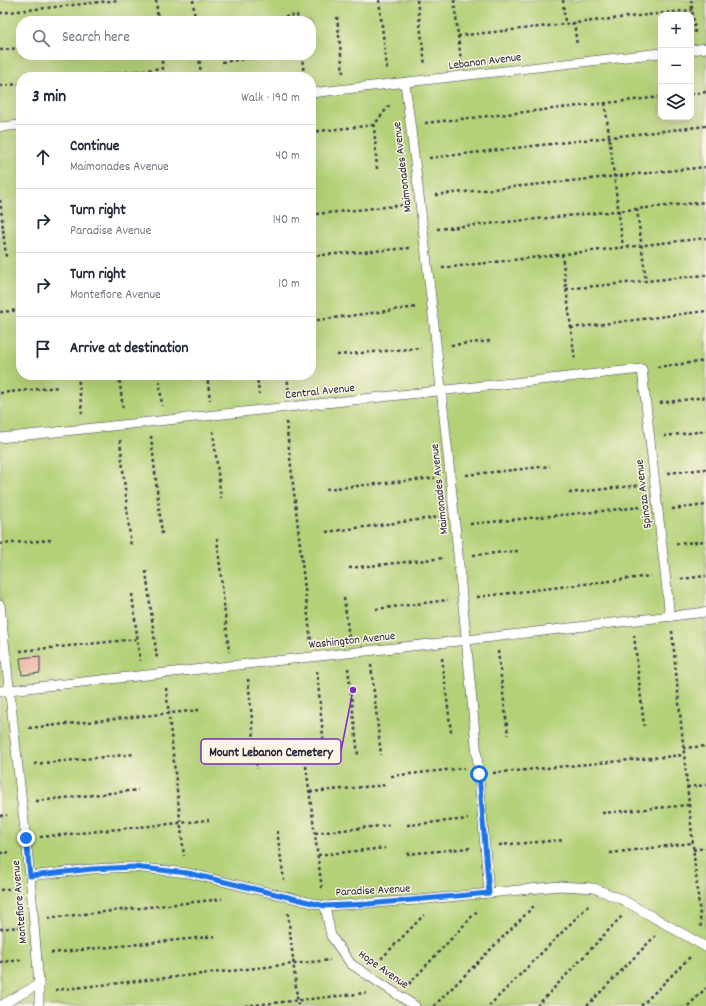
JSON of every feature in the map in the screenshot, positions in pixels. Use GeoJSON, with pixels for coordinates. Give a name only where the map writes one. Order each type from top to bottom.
{"type":"FeatureCollection","features":[{"type":"Feature","properties":{"kind":"lane","name":"Lebanon Avenue"},"geometry":{"type":"LineString","coordinates":[[316,93],[658,53]]}},
{"type":"Feature","properties":{"kind":"lane","name":"Maimonades Avenue"},"geometry":{"type":"LineString","coordinates":[[406,83],[442,391],[491,893]]}},
{"type":"Feature","properties":{"kind":"lane"},"geometry":{"type":"LineString","coordinates":[[0,127],[16,125]]}},
{"type":"Feature","properties":{"kind":"lane","name":"Central Avenue"},"geometry":{"type":"LineString","coordinates":[[0,438],[642,369]]}},
{"type":"Feature","properties":{"kind":"lane","name":"Spinoza Avenue"},"geometry":{"type":"LineString","coordinates":[[642,369],[670,617]]}},
{"type":"Feature","properties":{"kind":"lane","name":"Montefiore Avenue"},"geometry":{"type":"LineString","coordinates":[[0,604],[5,653],[4,690],[14,730],[30,876],[39,988],[38,1006]]}},
{"type":"Feature","properties":{"kind":"lane","name":"Washington Avenue"},"geometry":{"type":"LineString","coordinates":[[4,690],[496,637],[706,612]]}},
{"type":"Feature","properties":{"kind":"lane","name":"Paradise Avenue"},"geometry":{"type":"LineString","coordinates":[[30,876],[92,869],[133,867],[186,873],[325,906],[441,898],[553,887],[594,888],[633,906],[704,946]]}},
{"type":"Feature","properties":{"kind":"lane","name":"Hope Avenue"},"geometry":{"type":"LineString","coordinates":[[325,906],[331,936],[350,964],[415,1006]]}},
{"type":"Feature","properties":{"kind":"lane"},"geometry":{"type":"LineString","coordinates":[[0,1006],[39,988]]}},
{"type":"Feature","properties":{"kind":"path"},"geometry":{"type":"LineString","coordinates":[[0,13],[119,0]]}},
{"type":"Feature","properties":{"kind":"path"},"geometry":{"type":"LineString","coordinates":[[156,0],[158,16]]}},
{"type":"Feature","properties":{"kind":"path"},"geometry":{"type":"LineString","coordinates":[[193,0],[195,16]]}},
{"type":"Feature","properties":{"kind":"path"},"geometry":{"type":"LineString","coordinates":[[379,0],[388,85]]}},
{"type":"Feature","properties":{"kind":"path"},"geometry":{"type":"LineString","coordinates":[[417,0],[426,80]]}},
{"type":"Feature","properties":{"kind":"path"},"geometry":{"type":"LineString","coordinates":[[454,0],[462,76]]}},
{"type":"Feature","properties":{"kind":"path"},"geometry":{"type":"LineString","coordinates":[[562,0],[565,24]]}},
{"type":"Feature","properties":{"kind":"path"},"geometry":{"type":"LineString","coordinates":[[691,0],[698,49]]}},
{"type":"Feature","properties":{"kind":"path"},"geometry":{"type":"LineString","coordinates":[[458,36],[692,10]]}},
{"type":"Feature","properties":{"kind":"path"},"geometry":{"type":"LineString","coordinates":[[337,17],[345,90]]}},
{"type":"Feature","properties":{"kind":"path"},"geometry":{"type":"LineString","coordinates":[[574,22],[579,63]]}},
{"type":"Feature","properties":{"kind":"path"},"geometry":{"type":"LineString","coordinates":[[0,50],[16,48]]}},
{"type":"Feature","properties":{"kind":"path"},"geometry":{"type":"LineString","coordinates":[[162,60],[163,72]]}},
{"type":"Feature","properties":{"kind":"path"},"geometry":{"type":"LineString","coordinates":[[199,60],[201,72]]}},
{"type":"Feature","properties":{"kind":"path"},"geometry":{"type":"LineString","coordinates":[[222,62],[238,60]]}},
{"type":"Feature","properties":{"kind":"path"},"geometry":{"type":"LineString","coordinates":[[302,60],[304,72]]}},
{"type":"Feature","properties":{"kind":"path"},"geometry":{"type":"LineString","coordinates":[[127,72],[163,68]]}},
{"type":"Feature","properties":{"kind":"path"},"geometry":{"type":"LineString","coordinates":[[377,169],[374,125],[406,83]]}},
{"type":"Feature","properties":{"kind":"path"},"geometry":{"type":"LineString","coordinates":[[0,86],[16,84]]}},
{"type":"Feature","properties":{"kind":"path"},"geometry":{"type":"LineString","coordinates":[[694,94],[706,92]]}},
{"type":"Feature","properties":{"kind":"path"},"geometry":{"type":"LineString","coordinates":[[410,124],[658,97]]}},
{"type":"Feature","properties":{"kind":"path"},"geometry":{"type":"LineString","coordinates":[[605,103],[623,247]]}},
{"type":"Feature","properties":{"kind":"path"},"geometry":{"type":"LineString","coordinates":[[316,131],[374,125]]}},
{"type":"Feature","properties":{"kind":"path"},"geometry":{"type":"LineString","coordinates":[[414,160],[706,126]]}},
{"type":"Feature","properties":{"kind":"path"},"geometry":{"type":"LineString","coordinates":[[316,214],[614,176],[706,167]]}},
{"type":"Feature","properties":{"kind":"path"},"geometry":{"type":"LineString","coordinates":[[0,200],[6,257]]}},
{"type":"Feature","properties":{"kind":"path"},"geometry":{"type":"LineString","coordinates":[[423,231],[706,202]]}},
{"type":"Feature","properties":{"kind":"path"},"geometry":{"type":"LineString","coordinates":[[637,209],[646,281]]}},
{"type":"Feature","properties":{"kind":"path"},"geometry":{"type":"LineString","coordinates":[[428,269],[706,238]]}},
{"type":"Feature","properties":{"kind":"path"},"geometry":{"type":"LineString","coordinates":[[316,256],[425,246]]}},
{"type":"Feature","properties":{"kind":"path"},"geometry":{"type":"LineString","coordinates":[[562,254],[577,376]]}},
{"type":"Feature","properties":{"kind":"path"},"geometry":{"type":"LineString","coordinates":[[566,289],[706,275]]}},
{"type":"Feature","properties":{"kind":"path"},"geometry":{"type":"LineString","coordinates":[[316,320],[432,306]]}},
{"type":"Feature","properties":{"kind":"path"},"geometry":{"type":"LineString","coordinates":[[0,312],[16,310]]}},
{"type":"Feature","properties":{"kind":"path"},"geometry":{"type":"LineString","coordinates":[[571,328],[706,311]]}},
{"type":"Feature","properties":{"kind":"path"},"geometry":{"type":"LineString","coordinates":[[337,355],[490,342]]}},
{"type":"Feature","properties":{"kind":"path"},"geometry":{"type":"LineString","coordinates":[[642,369],[706,361]]}},
{"type":"Feature","properties":{"kind":"path"},"geometry":{"type":"LineString","coordinates":[[79,380],[84,429]]}},
{"type":"Feature","properties":{"kind":"path"},"geometry":{"type":"LineString","coordinates":[[119,380],[131,547]]}},
{"type":"Feature","properties":{"kind":"path"},"geometry":{"type":"LineString","coordinates":[[160,380],[164,421]]}},
{"type":"Feature","properties":{"kind":"path"},"geometry":{"type":"LineString","coordinates":[[208,380],[221,498]]}},
{"type":"Feature","properties":{"kind":"path"},"geometry":{"type":"LineString","coordinates":[[0,393],[59,387]]}},
{"type":"Feature","properties":{"kind":"path"},"geometry":{"type":"LineString","coordinates":[[646,405],[706,397]]}},
{"type":"Feature","properties":{"kind":"path"},"geometry":{"type":"LineString","coordinates":[[284,408],[325,758]]}},
{"type":"Feature","properties":{"kind":"path"},"geometry":{"type":"LineString","coordinates":[[149,422],[162,534]]}},
{"type":"Feature","properties":{"kind":"path"},"geometry":{"type":"LineString","coordinates":[[650,438],[706,431]]}},
{"type":"Feature","properties":{"kind":"path"},"geometry":{"type":"LineString","coordinates":[[654,474],[706,469]]}},
{"type":"Feature","properties":{"kind":"path"},"geometry":{"type":"LineString","coordinates":[[569,493],[655,484]]}},
{"type":"Feature","properties":{"kind":"path"},"geometry":{"type":"LineString","coordinates":[[456,525],[706,505]]}},
{"type":"Feature","properties":{"kind":"path"},"geometry":{"type":"LineString","coordinates":[[326,532],[454,516]]}},
{"type":"Feature","properties":{"kind":"path"},"geometry":{"type":"LineString","coordinates":[[217,538],[231,666]]}},
{"type":"Feature","properties":{"kind":"path"},"geometry":{"type":"LineString","coordinates":[[0,544],[51,540]]}},
{"type":"Feature","properties":{"kind":"path"},"geometry":{"type":"LineString","coordinates":[[662,545],[706,541]]}},
{"type":"Feature","properties":{"kind":"path"},"geometry":{"type":"LineString","coordinates":[[349,568],[518,551]]}},
{"type":"Feature","properties":{"kind":"path"},"geometry":{"type":"LineString","coordinates":[[146,571],[169,714],[186,873]]}},
{"type":"Feature","properties":{"kind":"path"},"geometry":{"type":"LineString","coordinates":[[376,608],[666,578],[706,576]]}},
{"type":"Feature","properties":{"kind":"path"},"geometry":{"type":"LineString","coordinates":[[132,594],[141,676]]}},
{"type":"Feature","properties":{"kind":"path"},"geometry":{"type":"LineString","coordinates":[[344,598],[358,755]]}},
{"type":"Feature","properties":{"kind":"path"},"geometry":{"type":"LineString","coordinates":[[640,1006],[704,946],[692,843],[670,617]]}},
{"type":"Feature","properties":{"kind":"path"},"geometry":{"type":"LineString","coordinates":[[633,621],[644,726]]}},
{"type":"Feature","properties":{"kind":"path"},"geometry":{"type":"LineString","coordinates":[[496,637],[508,735]]}},
{"type":"Feature","properties":{"kind":"path"},"geometry":{"type":"LineString","coordinates":[[5,653],[137,639]]}},
{"type":"Feature","properties":{"kind":"path"},"geometry":{"type":"LineString","coordinates":[[441,643],[451,732]]}},
{"type":"Feature","properties":{"kind":"path"},"geometry":{"type":"LineString","coordinates":[[370,651],[381,755]]}},
{"type":"Feature","properties":{"kind":"path"},"geometry":{"type":"LineString","coordinates":[[246,664],[257,769]]}},
{"type":"Feature","properties":{"kind":"path"},"geometry":{"type":"LineString","coordinates":[[14,730],[200,710]]}},
{"type":"Feature","properties":{"kind":"path"},"geometry":{"type":"LineString","coordinates":[[683,748],[706,746]]}},
{"type":"Feature","properties":{"kind":"path"},"geometry":{"type":"LineString","coordinates":[[17,766],[134,754]]}},
{"type":"Feature","properties":{"kind":"path"},"geometry":{"type":"LineString","coordinates":[[391,776],[684,755]]}},
{"type":"Feature","properties":{"kind":"path"},"geometry":{"type":"LineString","coordinates":[[306,766],[325,906]]}},
{"type":"Feature","properties":{"kind":"path"},"geometry":{"type":"LineString","coordinates":[[310,792],[386,785]]}},
{"type":"Feature","properties":{"kind":"path"},"geometry":{"type":"LineString","coordinates":[[687,787],[706,785]]}},
{"type":"Feature","properties":{"kind":"path"},"geometry":{"type":"LineString","coordinates":[[22,802],[138,790]]}},
{"type":"Feature","properties":{"kind":"path"},"geometry":{"type":"LineString","coordinates":[[602,813],[689,805]]}},
{"type":"Feature","properties":{"kind":"path"},"geometry":{"type":"LineString","coordinates":[[407,825],[483,818]]}},
{"type":"Feature","properties":{"kind":"path"},"geometry":{"type":"LineString","coordinates":[[26,838],[209,820]]}},
{"type":"Feature","properties":{"kind":"path"},"geometry":{"type":"LineString","coordinates":[[315,833],[389,825]]}},
{"type":"Feature","properties":{"kind":"path"},"geometry":{"type":"LineString","coordinates":[[278,830],[298,1006]]}},
{"type":"Feature","properties":{"kind":"path"},"geometry":{"type":"LineString","coordinates":[[610,853],[692,843]]}},
{"type":"Feature","properties":{"kind":"path"},"geometry":{"type":"LineString","coordinates":[[318,855],[385,848]]}},
{"type":"Feature","properties":{"kind":"path"},"geometry":{"type":"LineString","coordinates":[[694,850],[706,848]]}},
{"type":"Feature","properties":{"kind":"path"},"geometry":{"type":"LineString","coordinates":[[434,1006],[553,887]]}},
{"type":"Feature","properties":{"kind":"path"},"geometry":{"type":"LineString","coordinates":[[489,1006],[602,892]]}},
{"type":"Feature","properties":{"kind":"path"},"geometry":{"type":"LineString","coordinates":[[245,1006],[298,1000],[394,993],[491,893]]}},
{"type":"Feature","properties":{"kind":"path"},"geometry":{"type":"LineString","coordinates":[[34,919],[224,898]]}},
{"type":"Feature","properties":{"kind":"path"},"geometry":{"type":"LineString","coordinates":[[365,974],[441,898]]}},
{"type":"Feature","properties":{"kind":"path"},"geometry":{"type":"LineString","coordinates":[[537,1006],[633,906]]}},
{"type":"Feature","properties":{"kind":"path"},"geometry":{"type":"LineString","coordinates":[[587,1006],[666,924]]}},
{"type":"Feature","properties":{"kind":"path"},"geometry":{"type":"LineString","coordinates":[[0,962],[217,936]]}},
{"type":"Feature","properties":{"kind":"path"},"geometry":{"type":"LineString","coordinates":[[39,988],[347,959]]}},
{"type":"Feature","properties":{"kind":"path"},"geometry":{"type":"LineString","coordinates":[[688,1006],[706,988]]}},
{"type":"Feature","properties":{"kind":"green space"},"geometry":{"type":"Polygon","coordinates":[[[0,0],[706,0],[706,1006],[0,1006],[0,0]]]}},
{"type":"Feature","properties":{"kind":"building"},"geometry":{"type":"Polygon","coordinates":[[[40,656],[40,673],[22,675],[20,658],[40,656]]]}},
{"type":"Feature","properties":{"kind":"place","name":"Mount Lebanon Cemetery"},"geometry":{"type":"Point","coordinates":[353,690]}},
{"type":"Feature","properties":{"kind":"route"},"geometry":{"type":"LineString","coordinates":[[26,838],[30,876],[92,869],[133,867],[188,873],[325,906],[368,904],[489,893],[479,774]]}}]}
